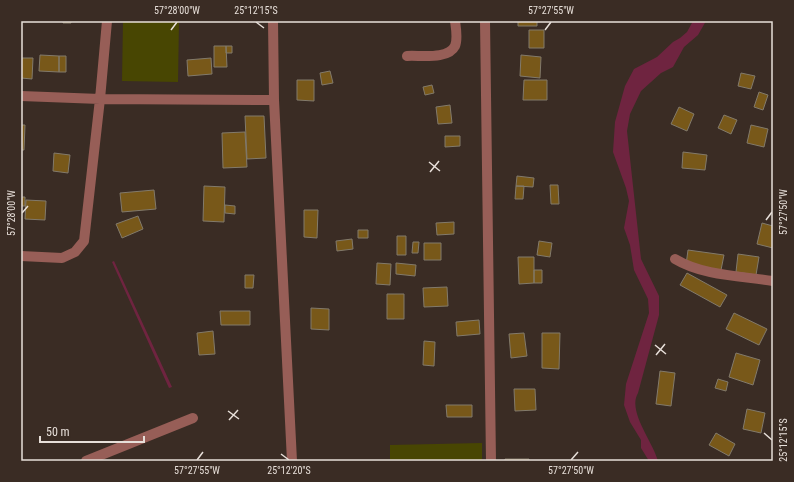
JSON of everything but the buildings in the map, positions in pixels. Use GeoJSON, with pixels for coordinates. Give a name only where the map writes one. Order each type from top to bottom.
{"type":"FeatureCollection","features":[{"type":"Feature","properties":{"kind":"street"},"geometry":{"type":"LineString","coordinates":[[21,256],[62,258],[75,252],[84,241],[107,21]]}},
{"type":"Feature","properties":{"kind":"street"},"geometry":{"type":"LineString","coordinates":[[273,21],[274,100],[292,461]]}},
{"type":"Feature","properties":{"kind":"street"},"geometry":{"type":"LineString","coordinates":[[407,56],[443,54],[452,50],[456,45],[455,21]]}},
{"type":"Feature","properties":{"kind":"street"},"geometry":{"type":"LineString","coordinates":[[485,21],[491,461]]}},
{"type":"Feature","properties":{"kind":"street"},"geometry":{"type":"LineString","coordinates":[[21,96],[100,99],[274,100]]}},
{"type":"Feature","properties":{"kind":"street"},"geometry":{"type":"LineString","coordinates":[[675,259],[684,265],[707,271],[773,281]]}},
{"type":"Feature","properties":{"kind":"street"},"geometry":{"type":"LineString","coordinates":[[86,461],[193,418]]}},
{"type":"Feature","properties":{"kind":"shaded area"},"geometry":{"type":"Polygon","coordinates":[[[123,21],[179,21],[178,82],[122,81],[123,21]]]}},
{"type":"Feature","properties":{"kind":"shaded area"},"geometry":{"type":"Polygon","coordinates":[[[693,21],[706,21],[698,35],[684,47],[673,67],[661,73],[641,91],[630,114],[627,131],[641,259],[659,296],[659,315],[635,400],[638,417],[658,461],[649,461],[641,448],[641,440],[630,422],[624,405],[626,384],[649,313],[648,299],[634,270],[630,245],[624,228],[629,201],[613,152],[615,122],[625,86],[634,69],[657,57],[673,42],[687,32],[693,21]]]}},
{"type":"Feature","properties":{"kind":"shaded area"},"geometry":{"type":"Polygon","coordinates":[[[114,261],[172,387],[169,388],[112,262],[114,261]]]}},
{"type":"Feature","properties":{"kind":"shaded area"},"geometry":{"type":"Polygon","coordinates":[[[482,443],[482,461],[390,461],[390,445],[482,443]]]}}]}
